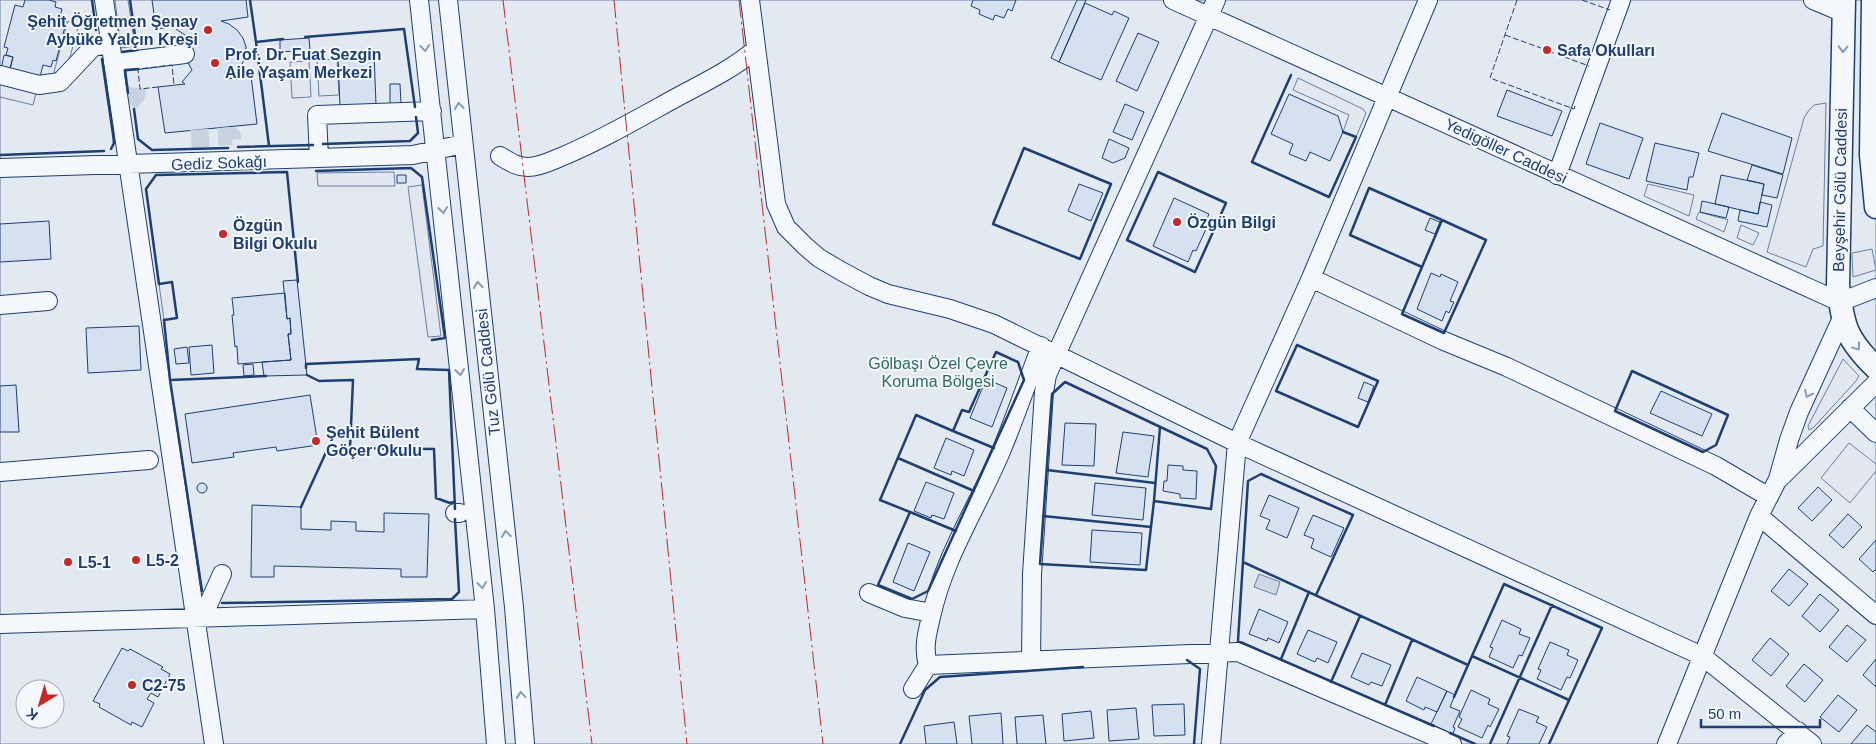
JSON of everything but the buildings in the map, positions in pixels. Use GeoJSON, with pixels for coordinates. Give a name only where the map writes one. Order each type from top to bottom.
{"type":"FeatureCollection","features":[{"type":"Feature","properties":{"kind":"main road"},"geometry":{"type":"LineString","coordinates":[[1873,0],[1871,155],[1876,207]]}},
{"type":"Feature","properties":{"kind":"main road","name":"Beyşehir Gölü Caddesi"},"geometry":{"type":"LineString","coordinates":[[1844,6],[1838,285],[1841,310],[1847,332],[1876,368]]}},
{"type":"Feature","properties":{"kind":"street"},"geometry":{"type":"LineString","coordinates":[[104,0],[113,63],[124,103],[128,165],[214,744]]}},
{"type":"Feature","properties":{"kind":"street","name":"Tuz Gölü Caddesi"},"geometry":{"type":"LineString","coordinates":[[419,0],[485,609],[496,744]]}},
{"type":"Feature","properties":{"kind":"street","name":"Tuz Gölü Caddesi"},"geometry":{"type":"LineString","coordinates":[[448,0],[514,607],[525,744]]}},
{"type":"Feature","properties":{"kind":"street"},"geometry":{"type":"LineString","coordinates":[[750,0],[776,204],[786,227],[819,258],[869,286],[888,294],[950,309],[994,324],[1237,443],[1702,656],[1812,744]]}},
{"type":"Feature","properties":{"kind":"street","name":"Yedigöller Caddesi"},"geometry":{"type":"LineString","coordinates":[[1173,0],[1212,8],[1388,97],[1841,310]]}},
{"type":"Feature","properties":{"kind":"street"},"geometry":{"type":"LineString","coordinates":[[1212,744],[1237,443],[1311,278],[1428,0]]}},
{"type":"Feature","properties":{"kind":"street"},"geometry":{"type":"LineString","coordinates":[[1557,175],[1621,0]]}},
{"type":"Feature","properties":{"kind":"street"},"geometry":{"type":"LineString","coordinates":[[1615,17],[1632,0]]}},
{"type":"Feature","properties":{"kind":"street"},"geometry":{"type":"LineString","coordinates":[[1813,0],[1844,6]]}},
{"type":"Feature","properties":{"kind":"street"},"geometry":{"type":"LineString","coordinates":[[1031,661],[1031,578],[1044,392],[1047,375],[1212,8]]}},
{"type":"Feature","properties":{"kind":"street"},"geometry":{"type":"LineString","coordinates":[[0,75],[39,85],[60,82],[93,47],[110,44]]}},
{"type":"Feature","properties":{"kind":"street"},"geometry":{"type":"LineString","coordinates":[[500,156],[513,165],[529,167],[545,164],[621,129],[703,83],[755,50]]}},
{"type":"Feature","properties":{"kind":"street"},"geometry":{"type":"LineString","coordinates":[[113,63],[185,54]]}},
{"type":"Feature","properties":{"kind":"street"},"geometry":{"type":"LineString","coordinates":[[319,158],[317,115],[432,111]]}},
{"type":"Feature","properties":{"kind":"street","name":"Gediz Sokağı"},"geometry":{"type":"LineString","coordinates":[[0,168],[128,165],[234,155],[296,160],[413,155],[463,144]]}},
{"type":"Feature","properties":{"kind":"street"},"geometry":{"type":"LineString","coordinates":[[1311,278],[1444,341],[1507,366],[1716,466],[1769,497]]}},
{"type":"Feature","properties":{"kind":"street"},"geometry":{"type":"LineString","coordinates":[[1667,744],[1759,516],[1778,479],[1789,440],[1841,310],[1876,288]]}},
{"type":"Feature","properties":{"kind":"street"},"geometry":{"type":"LineString","coordinates":[[0,305],[48,301]]}},
{"type":"Feature","properties":{"kind":"street"},"geometry":{"type":"LineString","coordinates":[[913,689],[928,665],[926,642],[939,584],[966,521],[1001,450],[1040,346]]}},
{"type":"Feature","properties":{"kind":"street"},"geometry":{"type":"LineString","coordinates":[[1778,479],[1876,383]]}},
{"type":"Feature","properties":{"kind":"street"},"geometry":{"type":"LineString","coordinates":[[1850,408],[1876,433]]}},
{"type":"Feature","properties":{"kind":"street"},"geometry":{"type":"LineString","coordinates":[[0,472],[149,460]]}},
{"type":"Feature","properties":{"kind":"street"},"geometry":{"type":"LineString","coordinates":[[1759,516],[1876,615]]}},
{"type":"Feature","properties":{"kind":"street"},"geometry":{"type":"LineString","coordinates":[[195,619],[209,603],[222,574]]}},
{"type":"Feature","properties":{"kind":"street"},"geometry":{"type":"LineString","coordinates":[[869,593],[905,608],[932,613]]}},
{"type":"Feature","properties":{"kind":"street"},"geometry":{"type":"LineString","coordinates":[[0,624],[485,609]]}},
{"type":"Feature","properties":{"kind":"street"},"geometry":{"type":"LineString","coordinates":[[928,665],[1238,652],[1452,744]]}},
{"type":"Feature","properties":{"kind":"street"},"geometry":{"type":"LineString","coordinates":[[1786,744],[1798,731]]}},
{"type":"Feature","properties":{"kind":"green space","name":"Gölbaşı Özel Çevre Koruma Bölgesi"},"geometry":{"type":"Polygon","coordinates":[[[0,0],[1876,0],[1876,744],[0,744],[0,0]]]}},
{"type":"Feature","properties":{"kind":"shaded area"},"geometry":{"type":"Polygon","coordinates":[[[115,0],[128,0],[135,46],[121,48],[115,0]]]}},
{"type":"Feature","properties":{"kind":"shaded area"},"geometry":{"type":"Polygon","coordinates":[[[68,21],[79,24],[65,75],[54,72],[68,21]]]}},
{"type":"Feature","properties":{"kind":"shaded area"},"geometry":{"type":"Polygon","coordinates":[[[337,59],[339,95],[319,96],[317,60],[337,59]]]}},
{"type":"Feature","properties":{"kind":"shaded area"},"geometry":{"type":"Polygon","coordinates":[[[309,61],[311,97],[292,98],[290,62],[309,61]]]}},
{"type":"Feature","properties":{"kind":"shaded area"},"geometry":{"type":"Polygon","coordinates":[[[1298,78],[1363,109],[1366,113],[1356,137],[1343,132],[1349,115],[1293,90],[1298,78]]]}},
{"type":"Feature","properties":{"kind":"shaded area"},"geometry":{"type":"Polygon","coordinates":[[[0,83],[36,93],[33,105],[0,97],[0,83]]]}},
{"type":"Feature","properties":{"kind":"shaded area"},"geometry":{"type":"Polygon","coordinates":[[[1826,103],[1823,246],[1813,249],[1806,267],[1767,252],[1804,118],[1814,105],[1826,103]]]}},
{"type":"Feature","properties":{"kind":"shaded area"},"geometry":{"type":"Polygon","coordinates":[[[394,172],[395,186],[318,186],[317,173],[394,172]]]}},
{"type":"Feature","properties":{"kind":"shaded area"},"geometry":{"type":"Polygon","coordinates":[[[1648,184],[1694,195],[1689,216],[1644,196],[1648,184]]]}},
{"type":"Feature","properties":{"kind":"shaded area"},"geometry":{"type":"Polygon","coordinates":[[[422,185],[441,336],[428,337],[408,187],[422,185]]]}},
{"type":"Feature","properties":{"kind":"shaded area"},"geometry":{"type":"Polygon","coordinates":[[[1699,212],[1728,220],[1724,232],[1696,219],[1699,212]]]}},
{"type":"Feature","properties":{"kind":"shaded area"},"geometry":{"type":"Polygon","coordinates":[[[1741,225],[1759,233],[1753,245],[1737,238],[1741,225]]]}},
{"type":"Feature","properties":{"kind":"shaded area"},"geometry":{"type":"Polygon","coordinates":[[[1872,249],[1876,270],[1853,277],[1852,253],[1872,249]]]}},
{"type":"Feature","properties":{"kind":"shaded area"},"geometry":{"type":"Polygon","coordinates":[[[172,282],[177,318],[164,320],[159,284],[172,282]]]}},
{"type":"Feature","properties":{"kind":"shaded area"},"geometry":{"type":"Polygon","coordinates":[[[1843,359],[1859,376],[1813,428],[1809,430],[1808,426],[1843,359]]]}},
{"type":"Feature","properties":{"kind":"shaded area"},"geometry":{"type":"Polygon","coordinates":[[[1849,443],[1876,464],[1876,471],[1850,503],[1821,478],[1849,443]]]}},
{"type":"Feature","properties":{"kind":"shaded area"},"geometry":{"type":"Polygon","coordinates":[[[1259,574],[1280,582],[1276,595],[1254,587],[1259,574]]]}},
{"type":"Feature","properties":{"kind":"tunnel"},"geometry":{"type":"LineString","coordinates":[[129,103],[136,96],[138,83]]}},
{"type":"Feature","properties":{"kind":"tunnel"},"geometry":{"type":"LineString","coordinates":[[191,139],[232,136],[233,147]]}},
{"type":"Feature","properties":{"kind":"fence"},"geometry":{"type":"LineString","coordinates":[[1517,0],[1490,78],[1574,109],[1575,106]]}},
{"type":"Feature","properties":{"kind":"fence"},"geometry":{"type":"LineString","coordinates":[[1582,0],[1610,10]]}},
{"type":"Feature","properties":{"kind":"fence"},"geometry":{"type":"LineString","coordinates":[[1505,35],[1541,48]]}},
{"type":"Feature","properties":{"kind":"fence"},"geometry":{"type":"LineString","coordinates":[[1548,51],[1589,66]]}},
{"type":"Feature","properties":{"kind":"fence"},"geometry":{"type":"LineString","coordinates":[[158,87],[140,89],[138,69],[172,65],[174,85]]}},
{"type":"Feature","properties":{"kind":"wall"},"geometry":{"type":"LineString","coordinates":[[92,0],[96,30]]}},
{"type":"Feature","properties":{"kind":"wall"},"geometry":{"type":"LineString","coordinates":[[122,52],[137,50],[130,0]]}},
{"type":"Feature","properties":{"kind":"wall"},"geometry":{"type":"LineString","coordinates":[[250,0],[256,42]]}},
{"type":"Feature","properties":{"kind":"wall"},"geometry":{"type":"LineString","coordinates":[[305,37],[404,29],[415,107]]}},
{"type":"Feature","properties":{"kind":"wall"},"geometry":{"type":"LineString","coordinates":[[269,146],[256,42],[283,39]]}},
{"type":"Feature","properties":{"kind":"wall"},"geometry":{"type":"LineString","coordinates":[[102,59],[114,143],[111,149]]}},
{"type":"Feature","properties":{"kind":"wall"},"geometry":{"type":"LineString","coordinates":[[128,93],[125,70],[138,69]]}},
{"type":"Feature","properties":{"kind":"wall"},"geometry":{"type":"LineString","coordinates":[[1291,75],[1252,162],[1329,197],[1356,137],[1343,132]]}},
{"type":"Feature","properties":{"kind":"wall"},"geometry":{"type":"LineString","coordinates":[[134,109],[138,139],[152,150],[228,148]]}},
{"type":"Feature","properties":{"kind":"wall"},"geometry":{"type":"LineString","coordinates":[[323,144],[410,141],[418,133],[416,117]]}},
{"type":"Feature","properties":{"kind":"wall"},"geometry":{"type":"LineString","coordinates":[[238,147],[313,145]]}},
{"type":"Feature","properties":{"kind":"wall"},"geometry":{"type":"LineString","coordinates":[[1024,148],[1111,184],[1080,259],[993,224],[1024,148]]}},
{"type":"Feature","properties":{"kind":"wall"},"geometry":{"type":"LineString","coordinates":[[0,155],[104,151]]}},
{"type":"Feature","properties":{"kind":"wall"},"geometry":{"type":"LineString","coordinates":[[316,171],[411,168],[422,177],[445,338],[432,340]]}},
{"type":"Feature","properties":{"kind":"wall"},"geometry":{"type":"LineString","coordinates":[[170,380],[164,320],[177,318],[172,282],[159,284],[146,189],[156,175],[287,172],[298,282]]}},
{"type":"Feature","properties":{"kind":"wall"},"geometry":{"type":"LineString","coordinates":[[1158,172],[1226,203],[1195,272],[1127,240],[1158,172]]}},
{"type":"Feature","properties":{"kind":"wall"},"geometry":{"type":"LineString","coordinates":[[1422,267],[1350,235],[1369,188],[1442,220]]}},
{"type":"Feature","properties":{"kind":"wall"},"geometry":{"type":"LineString","coordinates":[[1442,220],[1486,240],[1444,333],[1402,314],[1442,220]]}},
{"type":"Feature","properties":{"kind":"wall"},"geometry":{"type":"LineString","coordinates":[[1297,345],[1378,381],[1358,427],[1276,391],[1297,345]]}},
{"type":"Feature","properties":{"kind":"wall"},"geometry":{"type":"LineString","coordinates":[[996,352],[1018,362],[1024,380],[928,591],[912,599],[878,585],[910,512],[880,500],[916,415],[953,431],[962,410],[969,412],[996,352]]}},
{"type":"Feature","properties":{"kind":"wall"},"geometry":{"type":"LineString","coordinates":[[306,368],[306,364],[419,359],[417,369],[449,370],[455,509]]}},
{"type":"Feature","properties":{"kind":"wall"},"geometry":{"type":"LineString","coordinates":[[1632,371],[1728,415],[1716,445],[1703,452],[1615,411],[1632,371]]}},
{"type":"Feature","properties":{"kind":"wall"},"geometry":{"type":"LineString","coordinates":[[307,375],[319,381],[353,380],[350,448]]}},
{"type":"Feature","properties":{"kind":"wall"},"geometry":{"type":"LineString","coordinates":[[202,591],[170,380],[266,376]]}},
{"type":"Feature","properties":{"kind":"wall"},"geometry":{"type":"LineString","coordinates":[[1065,382],[1207,449],[1216,466],[1211,509],[1154,501],[1146,570],[1040,564],[1052,394],[1065,382]]}},
{"type":"Feature","properties":{"kind":"wall"},"geometry":{"type":"LineString","coordinates":[[1154,501],[1160,427]]}},
{"type":"Feature","properties":{"kind":"wall"},"geometry":{"type":"LineString","coordinates":[[953,431],[994,448]]}},
{"type":"Feature","properties":{"kind":"wall"},"geometry":{"type":"LineString","coordinates":[[301,507],[328,448],[434,449],[436,498],[450,503],[454,502]]}},
{"type":"Feature","properties":{"kind":"wall"},"geometry":{"type":"LineString","coordinates":[[898,458],[974,491]]}},
{"type":"Feature","properties":{"kind":"wall"},"geometry":{"type":"LineString","coordinates":[[1047,470],[1155,483]]}},
{"type":"Feature","properties":{"kind":"wall"},"geometry":{"type":"LineString","coordinates":[[1316,595],[1353,515],[1261,474],[1248,481],[1238,641],[1434,726]]}},
{"type":"Feature","properties":{"kind":"wall"},"geometry":{"type":"LineString","coordinates":[[910,512],[956,531]]}},
{"type":"Feature","properties":{"kind":"wall"},"geometry":{"type":"LineString","coordinates":[[1043,516],[1151,527]]}},
{"type":"Feature","properties":{"kind":"wall"},"geometry":{"type":"LineString","coordinates":[[222,603],[452,599],[459,592],[455,519]]}},
{"type":"Feature","properties":{"kind":"wall"},"geometry":{"type":"LineString","coordinates":[[1243,562],[1468,665],[1504,584],[1602,628],[1549,744]]}},
{"type":"Feature","properties":{"kind":"wall"},"geometry":{"type":"LineString","coordinates":[[1281,659],[1309,592]]}},
{"type":"Feature","properties":{"kind":"wall"},"geometry":{"type":"LineString","coordinates":[[1490,744],[1552,605]]}},
{"type":"Feature","properties":{"kind":"wall"},"geometry":{"type":"LineString","coordinates":[[1331,682],[1360,616]]}},
{"type":"Feature","properties":{"kind":"wall"},"geometry":{"type":"LineString","coordinates":[[1385,705],[1412,640]]}},
{"type":"Feature","properties":{"kind":"wall"},"geometry":{"type":"LineString","coordinates":[[1472,656],[1569,700]]}},
{"type":"Feature","properties":{"kind":"wall"},"geometry":{"type":"LineString","coordinates":[[1187,660],[1200,669],[1194,744]]}},
{"type":"Feature","properties":{"kind":"wall"},"geometry":{"type":"LineString","coordinates":[[1454,697],[1468,665]]}},
{"type":"Feature","properties":{"kind":"wall"},"geometry":{"type":"LineString","coordinates":[[900,744],[925,690],[940,677],[1083,667]]}},
{"type":"Feature","properties":{"kind":"wall"},"geometry":{"type":"LineString","coordinates":[[1450,733],[1475,744]]}},
{"type":"Feature","properties":{"kind":"power"},"geometry":{"type":"LineString","coordinates":[[503,0],[592,744]]}},
{"type":"Feature","properties":{"kind":"power"},"geometry":{"type":"LineString","coordinates":[[614,0],[687,744]]}},
{"type":"Feature","properties":{"kind":"power"},"geometry":{"type":"LineString","coordinates":[[739,0],[823,744]]}},
{"type":"Feature","properties":{"kind":"place","name":"Şehit Öğretmen Şenay Aybüke Yalçın Kreşi"},"geometry":{"type":"Point","coordinates":[208,30]}},
{"type":"Feature","properties":{"kind":"place","name":"Safa Okulları"},"geometry":{"type":"Point","coordinates":[1547,50]}},
{"type":"Feature","properties":{"kind":"place","name":"Prof. Dr. Fuat Sezgin Aile Yaşam Merkezi"},"geometry":{"type":"Point","coordinates":[215,63]}},
{"type":"Feature","properties":{"kind":"place","name":"Özgün Bilgi"},"geometry":{"type":"Point","coordinates":[1177,222]}},
{"type":"Feature","properties":{"kind":"place","name":"Özgün Bilgi Okulu"},"geometry":{"type":"Point","coordinates":[223,234]}},
{"type":"Feature","properties":{"kind":"place","name":"Şehit Bülent Göçer Okulu"},"geometry":{"type":"Point","coordinates":[316,441]}},
{"type":"Feature","properties":{"kind":"place","name":"L5-2"},"geometry":{"type":"Point","coordinates":[136,560]}},
{"type":"Feature","properties":{"kind":"place","name":"L5-1"},"geometry":{"type":"Point","coordinates":[68,562]}},
{"type":"Feature","properties":{"kind":"place","name":"C2-75"},"geometry":{"type":"Point","coordinates":[132,685]}}]}
